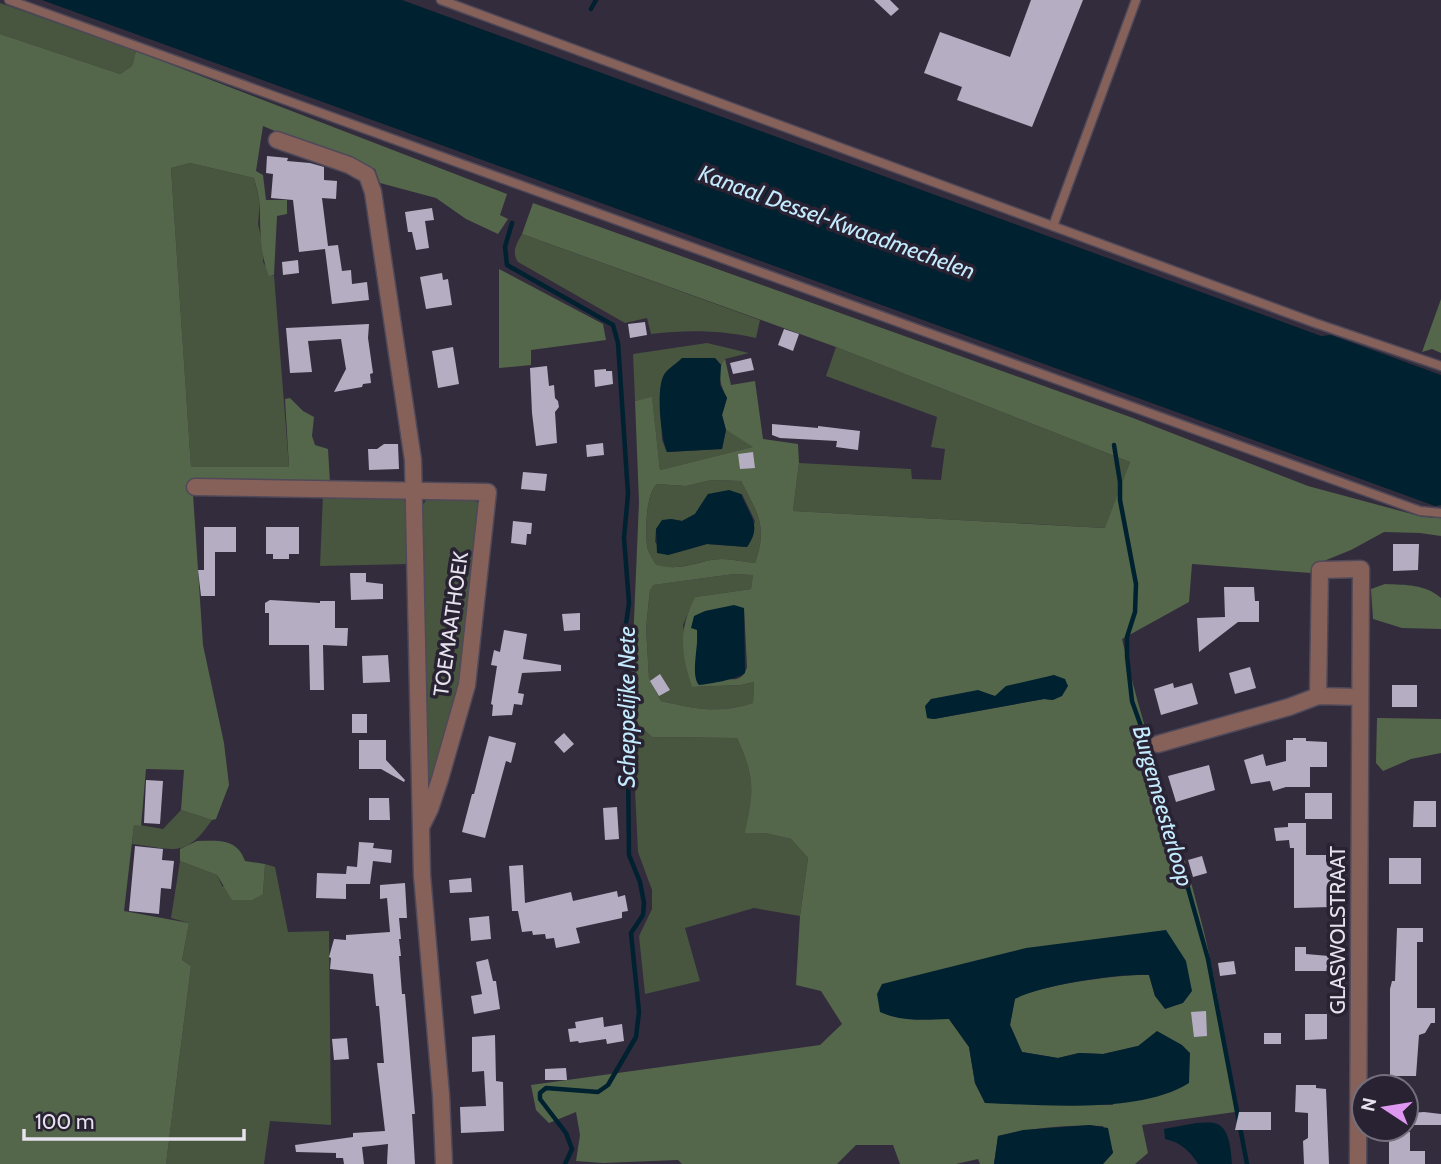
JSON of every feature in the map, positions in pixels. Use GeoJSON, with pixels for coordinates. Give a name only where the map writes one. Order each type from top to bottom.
{"type":"FeatureCollection","features":[{"type":"Feature","properties":{"kind":"street","name":"TOEMAATHOEK"},"geometry":{"type":"LineString","coordinates":[[277,140],[348,165],[367,176],[373,192],[403,390],[414,490],[422,875],[441,1095],[444,1164]]}},
{"type":"Feature","properties":{"kind":"street","name":"TOEMAATHOEK"},"geometry":{"type":"LineString","coordinates":[[195,487],[488,492],[467,685],[430,810],[420,828]]}},
{"type":"Feature","properties":{"kind":"street","name":"GLASWOLSTRAAT"},"geometry":{"type":"LineString","coordinates":[[1318,696],[1320,570],[1361,569],[1358,1164]]}},
{"type":"Feature","properties":{"kind":"street"},"geometry":{"type":"LineString","coordinates":[[1158,744],[1289,707],[1318,696],[1360,697]]}},
{"type":"Feature","properties":{"kind":"lane"},"geometry":{"type":"LineString","coordinates":[[9,0],[1420,512],[1441,513]]}},
{"type":"Feature","properties":{"kind":"lane"},"geometry":{"type":"LineString","coordinates":[[441,0],[1315,323],[1441,366]]}},
{"type":"Feature","properties":{"kind":"lane"},"geometry":{"type":"LineString","coordinates":[[1053,226],[1136,0]]}},
{"type":"Feature","properties":{"kind":"green space"},"geometry":{"type":"Polygon","coordinates":[[[0,3],[136,51],[132,66],[120,74],[0,34],[0,3]]]}},
{"type":"Feature","properties":{"kind":"green space"},"geometry":{"type":"Polygon","coordinates":[[[0,34],[120,74],[132,66],[136,51],[507,194],[500,215],[508,219],[498,234],[466,219],[436,198],[380,183],[375,169],[263,126],[256,171],[263,175],[266,200],[287,200],[287,214],[277,216],[274,275],[269,276],[262,250],[260,205],[254,178],[190,163],[171,168],[191,467],[289,467],[285,399],[290,398],[303,411],[314,417],[312,436],[315,445],[328,449],[330,483],[192,479],[203,645],[224,743],[229,785],[216,819],[212,820],[181,810],[184,770],[146,769],[141,826],[134,825],[124,911],[189,923],[182,960],[191,966],[166,1164],[0,1164],[0,34]]]}},
{"type":"Feature","properties":{"kind":"green space"},"geometry":{"type":"Polygon","coordinates":[[[190,163],[254,178],[260,203],[258,224],[264,251],[263,262],[272,276],[274,275],[289,467],[191,468],[171,168],[190,163]]]}},
{"type":"Feature","properties":{"kind":"green space"},"geometry":{"type":"Polygon","coordinates":[[[533,203],[1133,418],[1308,486],[1423,517],[1441,518],[1441,536],[1384,532],[1351,550],[1314,565],[1311,573],[1192,564],[1189,602],[1122,639],[1203,928],[1235,1112],[1142,1125],[1148,1153],[1135,1164],[1103,1164],[1113,1152],[1103,1126],[1050,1127],[998,1136],[994,1164],[980,1164],[978,1159],[956,1164],[900,1164],[893,1145],[856,1145],[837,1164],[682,1164],[678,1160],[603,1163],[576,1161],[580,1135],[576,1112],[549,1123],[536,1110],[531,1085],[820,1045],[842,1024],[821,991],[796,985],[800,916],[808,858],[791,839],[765,833],[745,833],[751,784],[747,763],[737,738],[652,737],[638,724],[632,727],[630,714],[639,502],[635,401],[652,397],[660,470],[753,447],[726,430],[722,415],[727,398],[720,373],[725,359],[731,385],[755,381],[763,439],[798,444],[799,463],[793,511],[1105,528],[1130,462],[836,347],[522,234],[533,203]],[[711,480],[686,486],[657,484],[650,496],[646,525],[647,543],[656,565],[675,567],[722,559],[755,563],[761,529],[741,481],[711,480]],[[734,574],[653,585],[650,590],[646,628],[649,678],[661,701],[707,709],[753,703],[754,682],[692,687],[685,663],[683,642],[686,620],[695,597],[751,589],[753,575],[734,574]],[[744,608],[697,630],[697,663],[724,678],[732,679],[743,675],[747,667],[744,608]],[[1054,675],[995,696],[982,693],[927,718],[934,719],[1044,699],[1053,700],[1054,675]],[[1166,930],[949,1019],[969,1047],[975,1083],[985,1103],[1113,1105],[1138,1046],[1103,1054],[1079,1053],[1058,1058],[1022,1052],[1010,1025],[1015,998],[1061,985],[1135,975],[1149,975],[1155,996],[1166,930]]]}},
{"type":"Feature","properties":{"kind":"green space"},"geometry":{"type":"Polygon","coordinates":[[[522,234],[760,320],[756,338],[704,332],[651,334],[647,318],[625,323],[518,262],[515,251],[522,234]]]}},
{"type":"Feature","properties":{"kind":"green space"},"geometry":{"type":"Polygon","coordinates":[[[499,269],[603,324],[606,340],[531,350],[531,365],[499,368],[499,269]]]}},
{"type":"Feature","properties":{"kind":"green space"},"geometry":{"type":"Polygon","coordinates":[[[1441,299],[1441,353],[1432,349],[1422,352],[1441,299]]]}},
{"type":"Feature","properties":{"kind":"green space"},"geometry":{"type":"Polygon","coordinates":[[[707,343],[749,353],[725,359],[721,365],[715,358],[706,359],[660,394],[662,440],[667,452],[722,449],[726,430],[754,447],[660,470],[652,398],[635,401],[633,354],[707,343]]]}},
{"type":"Feature","properties":{"kind":"green space"},"geometry":{"type":"Polygon","coordinates":[[[836,347],[1130,462],[1106,528],[793,511],[799,463],[911,469],[912,479],[941,480],[945,449],[931,447],[937,417],[826,376],[836,347]]]}},
{"type":"Feature","properties":{"kind":"green space"},"geometry":{"type":"Polygon","coordinates":[[[711,480],[741,481],[761,529],[755,563],[722,559],[675,567],[656,566],[647,544],[646,526],[650,496],[657,484],[686,486],[711,480]],[[708,494],[695,514],[682,521],[662,521],[656,529],[655,542],[668,555],[707,544],[747,547],[755,521],[742,494],[708,494]]]}},
{"type":"Feature","properties":{"kind":"green space"},"geometry":{"type":"Polygon","coordinates":[[[323,494],[401,495],[409,509],[410,564],[320,566],[323,494]]]}},
{"type":"Feature","properties":{"kind":"green space"},"geometry":{"type":"Polygon","coordinates":[[[429,496],[470,496],[478,503],[480,514],[461,684],[434,780],[426,780],[422,506],[429,496]]]}},
{"type":"Feature","properties":{"kind":"green space"},"geometry":{"type":"Polygon","coordinates":[[[734,574],[753,575],[751,589],[695,597],[683,625],[692,687],[754,682],[753,703],[707,709],[661,701],[649,678],[646,628],[652,585],[734,574]]]}},
{"type":"Feature","properties":{"kind":"green space"},"geometry":{"type":"Polygon","coordinates":[[[1385,584],[1408,585],[1435,593],[1441,598],[1441,629],[1402,628],[1373,619],[1371,589],[1385,584]]]}},
{"type":"Feature","properties":{"kind":"green space"},"geometry":{"type":"Polygon","coordinates":[[[1377,718],[1441,719],[1441,753],[1411,759],[1383,771],[1376,763],[1377,718]]]}},
{"type":"Feature","properties":{"kind":"green space"},"geometry":{"type":"Polygon","coordinates":[[[638,724],[652,737],[737,738],[747,763],[751,784],[746,833],[765,833],[791,839],[808,858],[800,916],[754,908],[685,928],[700,981],[645,994],[639,936],[652,909],[652,890],[638,852],[632,727],[638,724]]]}},
{"type":"Feature","properties":{"kind":"green space"},"geometry":{"type":"Polygon","coordinates":[[[181,810],[212,820],[194,841],[186,846],[169,849],[132,844],[134,824],[163,829],[181,810]]]}},
{"type":"Feature","properties":{"kind":"green space"},"geometry":{"type":"Polygon","coordinates":[[[197,841],[226,842],[237,848],[245,861],[265,864],[263,894],[252,900],[232,900],[217,875],[180,861],[180,849],[197,841]]]}},
{"type":"Feature","properties":{"kind":"green space"},"geometry":{"type":"Polygon","coordinates":[[[180,861],[217,875],[222,886],[263,894],[265,864],[275,867],[288,932],[329,931],[331,1125],[270,1121],[264,1164],[166,1164],[191,966],[182,960],[189,923],[171,918],[180,861]]]}},
{"type":"Feature","properties":{"kind":"water","name":"Kanaal Dessel-Kwaadmechelen"},"geometry":{"type":"Polygon","coordinates":[[[42,0],[402,0],[1321,336],[1331,335],[1441,375],[1441,505],[1435,506],[42,0]]]}},
{"type":"Feature","properties":{"kind":"water"},"geometry":{"type":"Polygon","coordinates":[[[682,358],[715,358],[721,365],[720,385],[727,398],[722,415],[726,430],[722,449],[667,452],[661,424],[660,389],[665,373],[682,358]]]}},
{"type":"Feature","properties":{"kind":"water"},"geometry":{"type":"Polygon","coordinates":[[[729,490],[741,494],[753,520],[754,532],[747,547],[707,544],[668,555],[657,553],[656,529],[662,520],[682,521],[695,514],[708,494],[729,490]]]}},
{"type":"Feature","properties":{"kind":"water"},"geometry":{"type":"Polygon","coordinates":[[[734,605],[744,608],[745,673],[699,685],[695,674],[697,630],[691,628],[694,616],[734,605]]]}},
{"type":"Feature","properties":{"kind":"water"},"geometry":{"type":"Polygon","coordinates":[[[1054,675],[1065,679],[1068,686],[1062,696],[1053,700],[1044,699],[934,719],[927,718],[925,706],[931,699],[978,690],[995,696],[1006,686],[1054,675]]]}},
{"type":"Feature","properties":{"kind":"water"},"geometry":{"type":"Polygon","coordinates":[[[1166,930],[1186,961],[1192,991],[1183,1003],[1165,1009],[1155,996],[1149,975],[1100,978],[1043,989],[1015,999],[1010,1025],[1022,1052],[1058,1058],[1079,1053],[1103,1054],[1138,1046],[1157,1031],[1182,1045],[1190,1053],[1189,1083],[1169,1093],[1145,1099],[1090,1105],[985,1103],[975,1083],[969,1047],[949,1019],[905,1019],[880,1012],[877,994],[882,984],[1026,948],[1166,930]]]}},
{"type":"Feature","properties":{"kind":"water"},"geometry":{"type":"Polygon","coordinates":[[[1196,1123],[1214,1123],[1223,1129],[1229,1140],[1232,1164],[1198,1164],[1184,1148],[1165,1139],[1164,1129],[1196,1123]]]}},
{"type":"Feature","properties":{"kind":"water"},"geometry":{"type":"Polygon","coordinates":[[[1090,1125],[1108,1128],[1113,1153],[1103,1164],[994,1164],[998,1136],[1023,1130],[1090,1125]]]}},
{"type":"Feature","properties":{"kind":"building"},"geometry":{"type":"Polygon","coordinates":[[[874,0],[890,0],[899,9],[891,16],[874,0]]]}},
{"type":"Feature","properties":{"kind":"building"},"geometry":{"type":"Polygon","coordinates":[[[1031,0],[1083,0],[1032,127],[957,100],[962,87],[924,73],[940,32],[1010,57],[1031,0]]]}},
{"type":"Feature","properties":{"kind":"building"},"geometry":{"type":"Polygon","coordinates":[[[267,156],[324,167],[324,180],[337,181],[336,199],[322,198],[328,246],[338,245],[342,271],[351,270],[352,284],[367,282],[369,300],[332,304],[325,249],[299,252],[293,200],[271,198],[273,174],[266,173],[267,156]]]}},
{"type":"Feature","properties":{"kind":"building"},"geometry":{"type":"Polygon","coordinates":[[[432,208],[434,220],[425,221],[429,248],[416,250],[412,232],[408,232],[405,212],[432,208]]]}},
{"type":"Feature","properties":{"kind":"building"},"geometry":{"type":"Polygon","coordinates":[[[298,260],[299,273],[283,275],[282,262],[298,260]]]}},
{"type":"Feature","properties":{"kind":"building"},"geometry":{"type":"Polygon","coordinates":[[[442,273],[443,280],[448,279],[452,305],[426,309],[420,277],[442,273]]]}},
{"type":"Feature","properties":{"kind":"building"},"geometry":{"type":"Polygon","coordinates":[[[645,322],[647,335],[630,338],[628,324],[645,322]]]}},
{"type":"Feature","properties":{"kind":"building"},"geometry":{"type":"Polygon","coordinates":[[[369,324],[368,338],[373,373],[370,374],[371,383],[334,392],[346,369],[341,339],[308,341],[312,372],[290,373],[286,328],[369,324]]]}},
{"type":"Feature","properties":{"kind":"building"},"geometry":{"type":"Polygon","coordinates":[[[784,329],[799,334],[793,351],[778,345],[784,329]]]}},
{"type":"Feature","properties":{"kind":"building"},"geometry":{"type":"Polygon","coordinates":[[[453,347],[459,384],[438,388],[432,351],[453,347]]]}},
{"type":"Feature","properties":{"kind":"building"},"geometry":{"type":"Polygon","coordinates":[[[751,358],[754,370],[733,374],[730,363],[751,358]]]}},
{"type":"Feature","properties":{"kind":"building"},"geometry":{"type":"Polygon","coordinates":[[[547,366],[549,386],[554,385],[559,407],[555,412],[557,443],[536,446],[530,368],[547,366]]]}},
{"type":"Feature","properties":{"kind":"building"},"geometry":{"type":"Polygon","coordinates":[[[594,370],[612,371],[613,384],[595,387],[594,370]]]}},
{"type":"Feature","properties":{"kind":"building"},"geometry":{"type":"Polygon","coordinates":[[[772,424],[860,431],[858,450],[836,447],[837,441],[780,438],[772,435],[772,424]]]}},
{"type":"Feature","properties":{"kind":"building"},"geometry":{"type":"Polygon","coordinates":[[[603,443],[604,455],[587,457],[586,445],[603,443]]]}},
{"type":"Feature","properties":{"kind":"building"},"geometry":{"type":"Polygon","coordinates":[[[384,444],[398,444],[399,469],[369,470],[368,449],[377,449],[384,444]]]}},
{"type":"Feature","properties":{"kind":"building"},"geometry":{"type":"Polygon","coordinates":[[[753,452],[755,468],[740,469],[738,454],[753,452]]]}},
{"type":"Feature","properties":{"kind":"building"},"geometry":{"type":"Polygon","coordinates":[[[523,472],[547,474],[545,491],[521,489],[523,472]]]}},
{"type":"Feature","properties":{"kind":"building"},"geometry":{"type":"Polygon","coordinates":[[[513,521],[532,523],[526,545],[511,543],[513,521]]]}},
{"type":"Feature","properties":{"kind":"building"},"geometry":{"type":"Polygon","coordinates":[[[204,527],[236,527],[236,552],[215,552],[215,596],[201,596],[198,570],[204,570],[204,527]]]}},
{"type":"Feature","properties":{"kind":"building"},"geometry":{"type":"Polygon","coordinates":[[[266,527],[299,527],[299,554],[289,554],[289,559],[273,559],[273,554],[266,554],[266,527]]]}},
{"type":"Feature","properties":{"kind":"building"},"geometry":{"type":"Polygon","coordinates":[[[1393,544],[1419,544],[1418,570],[1393,571],[1393,544]]]}},
{"type":"Feature","properties":{"kind":"building"},"geometry":{"type":"Polygon","coordinates":[[[350,573],[366,573],[366,582],[383,584],[383,599],[351,600],[350,573]]]}},
{"type":"Feature","properties":{"kind":"building"},"geometry":{"type":"Polygon","coordinates":[[[1224,587],[1254,587],[1255,601],[1259,601],[1259,622],[1238,622],[1199,652],[1197,618],[1225,617],[1224,587]]]}},
{"type":"Feature","properties":{"kind":"building"},"geometry":{"type":"Polygon","coordinates":[[[270,600],[320,603],[335,601],[335,628],[348,628],[347,646],[323,645],[324,690],[310,690],[309,645],[269,645],[269,613],[265,613],[265,603],[270,600]]]}},
{"type":"Feature","properties":{"kind":"building"},"geometry":{"type":"Polygon","coordinates":[[[580,613],[580,630],[564,631],[562,614],[580,613]]]}},
{"type":"Feature","properties":{"kind":"building"},"geometry":{"type":"Polygon","coordinates":[[[504,630],[527,634],[523,659],[561,665],[561,671],[522,673],[518,693],[524,694],[522,705],[514,704],[512,715],[492,716],[491,704],[497,666],[491,665],[494,650],[500,652],[504,630]]]}},
{"type":"Feature","properties":{"kind":"building"},"geometry":{"type":"Polygon","coordinates":[[[388,655],[390,682],[363,683],[362,656],[388,655]]]}},
{"type":"Feature","properties":{"kind":"building"},"geometry":{"type":"Polygon","coordinates":[[[1250,667],[1256,688],[1235,694],[1229,673],[1250,667]]]}},
{"type":"Feature","properties":{"kind":"building"},"geometry":{"type":"Polygon","coordinates":[[[660,674],[670,690],[659,696],[650,681],[660,674]]]}},
{"type":"Feature","properties":{"kind":"building"},"geometry":{"type":"Polygon","coordinates":[[[1173,683],[1174,688],[1192,683],[1198,704],[1161,715],[1154,689],[1173,683]]]}},
{"type":"Feature","properties":{"kind":"building"},"geometry":{"type":"Polygon","coordinates":[[[1392,685],[1417,685],[1417,707],[1392,707],[1392,685]]]}},
{"type":"Feature","properties":{"kind":"building"},"geometry":{"type":"Polygon","coordinates":[[[352,714],[367,714],[367,733],[352,733],[352,714]]]}},
{"type":"Feature","properties":{"kind":"building"},"geometry":{"type":"Polygon","coordinates":[[[564,733],[574,744],[564,753],[554,742],[564,733]]]}},
{"type":"Feature","properties":{"kind":"building"},"geometry":{"type":"Polygon","coordinates":[[[489,736],[516,743],[511,763],[506,761],[485,838],[462,832],[489,736]]]}},
{"type":"Feature","properties":{"kind":"building"},"geometry":{"type":"Polygon","coordinates":[[[1293,738],[1327,742],[1327,767],[1310,767],[1310,787],[1286,787],[1273,791],[1270,781],[1251,784],[1244,760],[1263,754],[1266,766],[1286,761],[1286,740],[1293,738]]]}},
{"type":"Feature","properties":{"kind":"building"},"geometry":{"type":"Polygon","coordinates":[[[359,740],[386,740],[386,760],[404,782],[381,769],[359,769],[359,740]]]}},
{"type":"Feature","properties":{"kind":"building"},"geometry":{"type":"Polygon","coordinates":[[[1209,765],[1215,790],[1176,802],[1168,776],[1209,765]]]}},
{"type":"Feature","properties":{"kind":"building"},"geometry":{"type":"Polygon","coordinates":[[[146,780],[163,781],[160,824],[144,823],[146,780]]]}},
{"type":"Feature","properties":{"kind":"building"},"geometry":{"type":"Polygon","coordinates":[[[1305,793],[1332,793],[1332,819],[1305,819],[1305,793]]]}},
{"type":"Feature","properties":{"kind":"building"},"geometry":{"type":"Polygon","coordinates":[[[369,798],[389,798],[390,820],[369,820],[369,798]]]}},
{"type":"Feature","properties":{"kind":"building"},"geometry":{"type":"Polygon","coordinates":[[[1414,801],[1436,801],[1436,827],[1413,827],[1414,801]]]}},
{"type":"Feature","properties":{"kind":"building"},"geometry":{"type":"Polygon","coordinates":[[[617,807],[619,839],[605,840],[603,808],[617,807]]]}},
{"type":"Feature","properties":{"kind":"building"},"geometry":{"type":"Polygon","coordinates":[[[1288,823],[1306,823],[1306,855],[1326,855],[1326,862],[1332,862],[1331,907],[1294,908],[1294,848],[1290,848],[1289,840],[1276,841],[1274,828],[1288,827],[1288,823]]]}},
{"type":"Feature","properties":{"kind":"building"},"geometry":{"type":"Polygon","coordinates":[[[359,842],[374,843],[373,848],[392,850],[391,863],[373,861],[370,884],[346,884],[346,899],[316,898],[317,873],[346,874],[347,866],[357,867],[359,842]]]}},
{"type":"Feature","properties":{"kind":"building"},"geometry":{"type":"Polygon","coordinates":[[[135,846],[163,849],[162,860],[174,861],[171,889],[161,888],[159,914],[129,911],[135,846]]]}},
{"type":"Feature","properties":{"kind":"building"},"geometry":{"type":"Polygon","coordinates":[[[1202,856],[1207,873],[1193,877],[1188,860],[1202,856]]]}},
{"type":"Feature","properties":{"kind":"building"},"geometry":{"type":"Polygon","coordinates":[[[1389,858],[1421,858],[1421,884],[1389,884],[1389,858]]]}},
{"type":"Feature","properties":{"kind":"building"},"geometry":{"type":"Polygon","coordinates":[[[523,865],[525,903],[571,892],[573,901],[617,891],[618,897],[625,895],[628,911],[622,912],[622,918],[576,928],[580,943],[556,948],[554,938],[546,939],[545,934],[533,935],[532,931],[522,932],[518,911],[512,911],[509,866],[523,865]]]}},
{"type":"Feature","properties":{"kind":"building"},"geometry":{"type":"Polygon","coordinates":[[[471,878],[472,892],[450,893],[449,880],[471,878]]]}},
{"type":"Feature","properties":{"kind":"building"},"geometry":{"type":"Polygon","coordinates":[[[405,883],[407,918],[399,918],[399,956],[402,994],[405,994],[415,1114],[412,1114],[415,1164],[387,1164],[388,1144],[362,1147],[364,1164],[344,1164],[343,1158],[336,1158],[336,1153],[296,1152],[295,1145],[353,1137],[353,1133],[385,1131],[377,1063],[384,1063],[373,974],[330,969],[329,957],[334,939],[346,940],[346,935],[390,932],[387,898],[380,899],[380,885],[405,883]]]}},
{"type":"Feature","properties":{"kind":"building"},"geometry":{"type":"Polygon","coordinates":[[[489,916],[491,939],[471,941],[469,918],[489,916]]]}},
{"type":"Feature","properties":{"kind":"building"},"geometry":{"type":"Polygon","coordinates":[[[1397,928],[1423,928],[1423,942],[1417,942],[1417,1008],[1435,1008],[1435,1023],[1431,1023],[1425,1033],[1419,1035],[1416,1073],[1390,1073],[1390,989],[1392,981],[1395,981],[1397,928]]]}},
{"type":"Feature","properties":{"kind":"building"},"geometry":{"type":"Polygon","coordinates":[[[1295,947],[1306,947],[1306,954],[1329,956],[1329,971],[1295,971],[1295,947]]]}},
{"type":"Feature","properties":{"kind":"building"},"geometry":{"type":"Polygon","coordinates":[[[488,959],[493,981],[496,981],[500,1009],[474,1014],[471,996],[482,994],[476,962],[488,959]]]}},
{"type":"Feature","properties":{"kind":"building"},"geometry":{"type":"Polygon","coordinates":[[[1234,961],[1236,974],[1220,976],[1218,963],[1234,961]]]}},
{"type":"Feature","properties":{"kind":"building"},"geometry":{"type":"Polygon","coordinates":[[[1206,1011],[1207,1036],[1194,1037],[1191,1012],[1206,1011]]]}},
{"type":"Feature","properties":{"kind":"building"},"geometry":{"type":"Polygon","coordinates":[[[1305,1014],[1327,1014],[1327,1039],[1305,1040],[1305,1014]]]}},
{"type":"Feature","properties":{"kind":"building"},"geometry":{"type":"Polygon","coordinates":[[[603,1017],[604,1027],[622,1024],[624,1041],[607,1044],[606,1039],[570,1042],[568,1029],[576,1028],[575,1022],[603,1017]]]}},
{"type":"Feature","properties":{"kind":"building"},"geometry":{"type":"Polygon","coordinates":[[[1264,1033],[1281,1033],[1281,1044],[1264,1044],[1264,1033]]]}},
{"type":"Feature","properties":{"kind":"building"},"geometry":{"type":"Polygon","coordinates":[[[495,1035],[496,1081],[503,1082],[504,1131],[461,1133],[460,1107],[486,1106],[484,1071],[472,1072],[472,1037],[495,1035]]]}},
{"type":"Feature","properties":{"kind":"building"},"geometry":{"type":"Polygon","coordinates":[[[347,1038],[349,1059],[334,1060],[332,1039],[347,1038]]]}},
{"type":"Feature","properties":{"kind":"building"},"geometry":{"type":"Polygon","coordinates":[[[566,1068],[567,1080],[545,1080],[545,1069],[566,1068]]]}},
{"type":"Feature","properties":{"kind":"building"},"geometry":{"type":"Polygon","coordinates":[[[1296,1085],[1316,1085],[1316,1088],[1326,1089],[1329,1164],[1304,1164],[1303,1141],[1308,1138],[1308,1113],[1295,1112],[1296,1085]]]}},
{"type":"Feature","properties":{"kind":"building"},"geometry":{"type":"Polygon","coordinates":[[[1239,1112],[1271,1112],[1271,1130],[1235,1130],[1239,1112]]]}},
{"type":"Feature","properties":{"kind":"building"},"geometry":{"type":"Polygon","coordinates":[[[1420,1112],[1441,1114],[1441,1125],[1420,1125],[1420,1112]]]}},
{"type":"Feature","properties":{"kind":"building"},"geometry":{"type":"Polygon","coordinates":[[[1389,1143],[1410,1143],[1410,1151],[1425,1151],[1425,1164],[1389,1164],[1389,1143]]]}},
{"type":"Feature","properties":{"kind":"waterway","name":"Scheppelijke Nete"},"geometry":{"type":"LineString","coordinates":[[591,9],[596,0]]}},
{"type":"Feature","properties":{"kind":"waterway","name":"Scheppelijke Nete"},"geometry":{"type":"LineString","coordinates":[[512,223],[505,247],[507,265],[613,325],[618,343],[628,494],[624,538],[629,603],[623,644],[627,671],[629,855],[640,882],[644,903],[643,915],[631,933],[639,1012],[636,1037],[608,1085],[598,1092],[546,1088],[540,1093],[540,1099],[566,1133],[572,1149],[565,1164]]}},
{"type":"Feature","properties":{"kind":"waterway","name":"Burgemeesterloop"},"geometry":{"type":"LineString","coordinates":[[1114,445],[1120,500],[1136,584],[1135,612],[1127,637],[1132,701],[1147,743],[1208,959],[1247,1164]]}}]}
